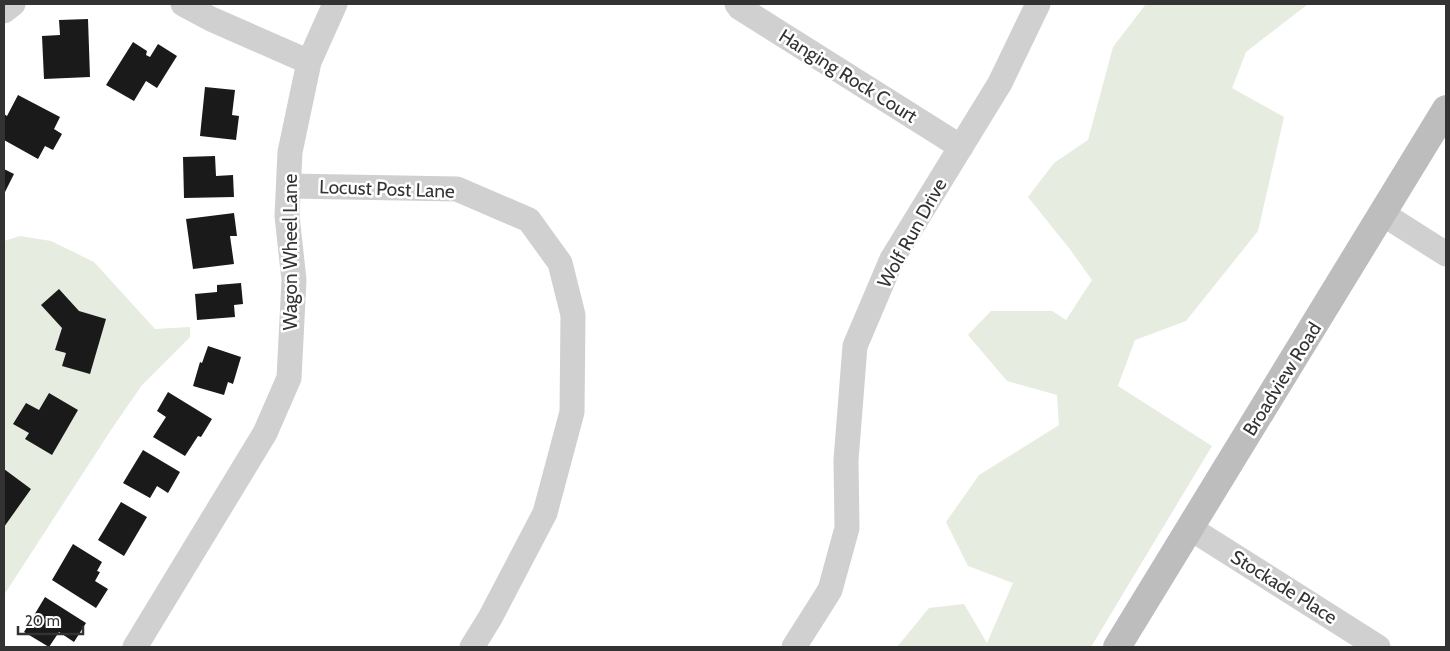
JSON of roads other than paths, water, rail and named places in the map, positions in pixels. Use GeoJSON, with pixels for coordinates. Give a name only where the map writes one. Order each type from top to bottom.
{"type":"FeatureCollection","features":[{"type":"Feature","properties":{"kind":"street"},"geometry":{"type":"LineString","coordinates":[[4,10],[13,4]]}},
{"type":"Feature","properties":{"kind":"street"},"geometry":{"type":"LineString","coordinates":[[183,4],[309,62]]}},
{"type":"Feature","properties":{"kind":"street","name":"Wagon Wheel Lane"},"geometry":{"type":"LineString","coordinates":[[135,647],[265,433],[289,378],[294,280],[287,216],[290,152],[309,62],[335,4]]}},
{"type":"Feature","properties":{"kind":"street","name":"Hanging Rock Court"},"geometry":{"type":"LineString","coordinates":[[737,4],[740,8],[772,29],[961,147]]}},
{"type":"Feature","properties":{"kind":"street","name":"Wolf Run Drive"},"geometry":{"type":"LineString","coordinates":[[794,647],[830,590],[847,528],[846,460],[855,346],[892,259],[1000,83],[1038,4]]}},
{"type":"Feature","properties":{"kind":"street","name":"Broadview Road"},"geometry":{"type":"LineString","coordinates":[[1117,647],[1446,109]]}},
{"type":"Feature","properties":{"kind":"street","name":"Locust Post Lane"},"geometry":{"type":"LineString","coordinates":[[289,186],[457,189],[529,220],[560,263],[573,314],[572,412],[546,512],[490,618],[472,647]]}},
{"type":"Feature","properties":{"kind":"street"},"geometry":{"type":"LineString","coordinates":[[1383,214],[1446,254]]}},
{"type":"Feature","properties":{"kind":"street","name":"Stockade Place"},"geometry":{"type":"LineString","coordinates":[[1190,528],[1378,647]]}}]}
